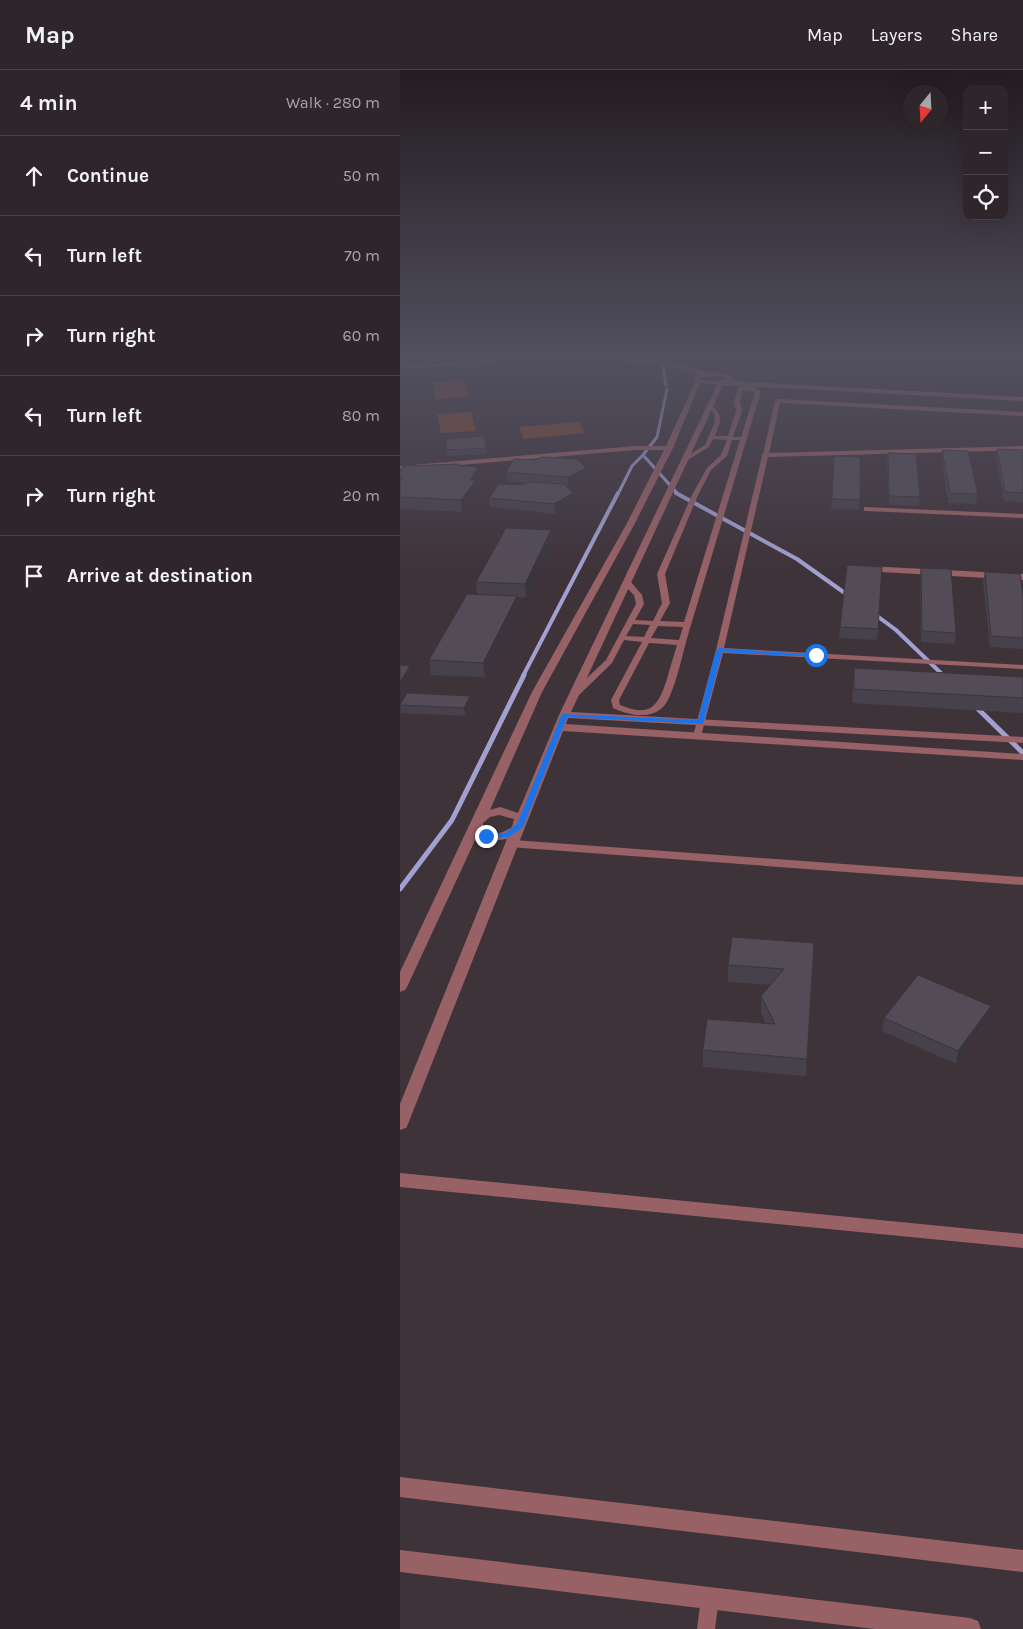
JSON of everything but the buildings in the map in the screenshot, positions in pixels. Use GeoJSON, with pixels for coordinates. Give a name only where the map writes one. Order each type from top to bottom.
{"type":"FeatureCollection","features":[{"type":"Feature","properties":{"kind":"street"},"geometry":{"type":"LineString","coordinates":[[400,987],[537,692],[630,525],[670,448],[679,427]]}},
{"type":"Feature","properties":{"kind":"street"},"geometry":{"type":"LineString","coordinates":[[400,1124],[564,715],[699,427]]}},
{"type":"Feature","properties":{"kind":"street"},"geometry":{"type":"LineString","coordinates":[[400,468],[626,449],[670,448]]}},
{"type":"Feature","properties":{"kind":"street"},"geometry":{"type":"LineString","coordinates":[[867,509],[1023,516]]}},
{"type":"Feature","properties":{"kind":"street"},"geometry":{"type":"LineString","coordinates":[[857,569],[1023,577]]}},
{"type":"Feature","properties":{"kind":"street"},"geometry":{"type":"LineString","coordinates":[[564,715],[1023,740]]}},
{"type":"Feature","properties":{"kind":"street"},"geometry":{"type":"LineString","coordinates":[[559,727],[1023,757]]}},
{"type":"Feature","properties":{"kind":"street"},"geometry":{"type":"LineString","coordinates":[[478,822],[486,814],[500,811],[514,814],[519,825]]}},
{"type":"Feature","properties":{"kind":"street"},"geometry":{"type":"LineString","coordinates":[[478,822],[480,833],[492,837],[507,835],[519,825]]}},
{"type":"Feature","properties":{"kind":"street"},"geometry":{"type":"LineString","coordinates":[[513,844],[1023,881]]}},
{"type":"Feature","properties":{"kind":"street"},"geometry":{"type":"LineString","coordinates":[[400,1180],[1023,1241]]}},
{"type":"Feature","properties":{"kind":"street"},"geometry":{"type":"LineString","coordinates":[[400,1487],[1023,1561]]}},
{"type":"Feature","properties":{"kind":"street"},"geometry":{"type":"LineString","coordinates":[[400,1561],[970,1629]]}},
{"type":"Feature","properties":{"kind":"lane"},"geometry":{"type":"LineString","coordinates":[[732,429],[724,456],[709,469],[695,494],[662,574],[661,581],[667,598],[649,640],[615,700],[616,706],[626,711],[652,711],[661,706],[688,625],[747,427]]}},
{"type":"Feature","properties":{"kind":"lane"},"geometry":{"type":"LineString","coordinates":[[697,736],[720,650],[771,427]]}},
{"type":"Feature","properties":{"kind":"lane"},"geometry":{"type":"LineString","coordinates":[[684,460],[703,450],[715,428],[746,430]]}},
{"type":"Feature","properties":{"kind":"lane"},"geometry":{"type":"LineString","coordinates":[[711,438],[744,439]]}},
{"type":"Feature","properties":{"kind":"lane"},"geometry":{"type":"LineString","coordinates":[[764,455],[1023,448]]}},
{"type":"Feature","properties":{"kind":"lane"},"geometry":{"type":"LineString","coordinates":[[574,696],[609,661],[640,604],[638,595],[627,583]]}},
{"type":"Feature","properties":{"kind":"lane"},"geometry":{"type":"LineString","coordinates":[[631,622],[688,625]]}},
{"type":"Feature","properties":{"kind":"lane"},"geometry":{"type":"LineString","coordinates":[[623,638],[682,643]]}},
{"type":"Feature","properties":{"kind":"lane"},"geometry":{"type":"LineString","coordinates":[[720,650],[1023,667]]}},
{"type":"Feature","properties":{"kind":"lane"},"geometry":{"type":"LineString","coordinates":[[706,1629],[710,1598]]}},
{"type":"Feature","properties":{"kind":"shaded area"},"geometry":{"type":"Polygon","coordinates":[[[440,427],[475,427],[476,431],[441,433],[440,427]]]}},
{"type":"Feature","properties":{"kind":"shaded area"},"geometry":{"type":"Polygon","coordinates":[[[519,427],[582,427],[585,433],[524,439],[519,427]]]}},
{"type":"Feature","properties":{"kind":"waterway"},"geometry":{"type":"LineString","coordinates":[[643,455],[657,437],[659,427]]}},
{"type":"Feature","properties":{"kind":"waterway"},"geometry":{"type":"LineString","coordinates":[[618,494],[632,466],[643,455]]}},
{"type":"Feature","properties":{"kind":"waterway"},"geometry":{"type":"LineString","coordinates":[[643,455],[678,494]]}},
{"type":"Feature","properties":{"kind":"waterway"},"geometry":{"type":"LineString","coordinates":[[523,676],[618,493]]}},
{"type":"Feature","properties":{"kind":"waterway"},"geometry":{"type":"LineString","coordinates":[[676,493],[797,559],[849,596]]}},
{"type":"Feature","properties":{"kind":"waterway"},"geometry":{"type":"LineString","coordinates":[[873,613],[896,630],[944,676]]}},
{"type":"Feature","properties":{"kind":"waterway"},"geometry":{"type":"LineString","coordinates":[[400,889],[452,820],[524,675]]}},
{"type":"Feature","properties":{"kind":"waterway"},"geometry":{"type":"LineString","coordinates":[[974,705],[1023,753]]}},
{"type":"Feature","properties":{"kind":"route"},"geometry":{"type":"LineString","coordinates":[[486,836],[500,837],[513,833],[518,829],[564,715],[700,722],[720,650],[816,655]]}}]}
